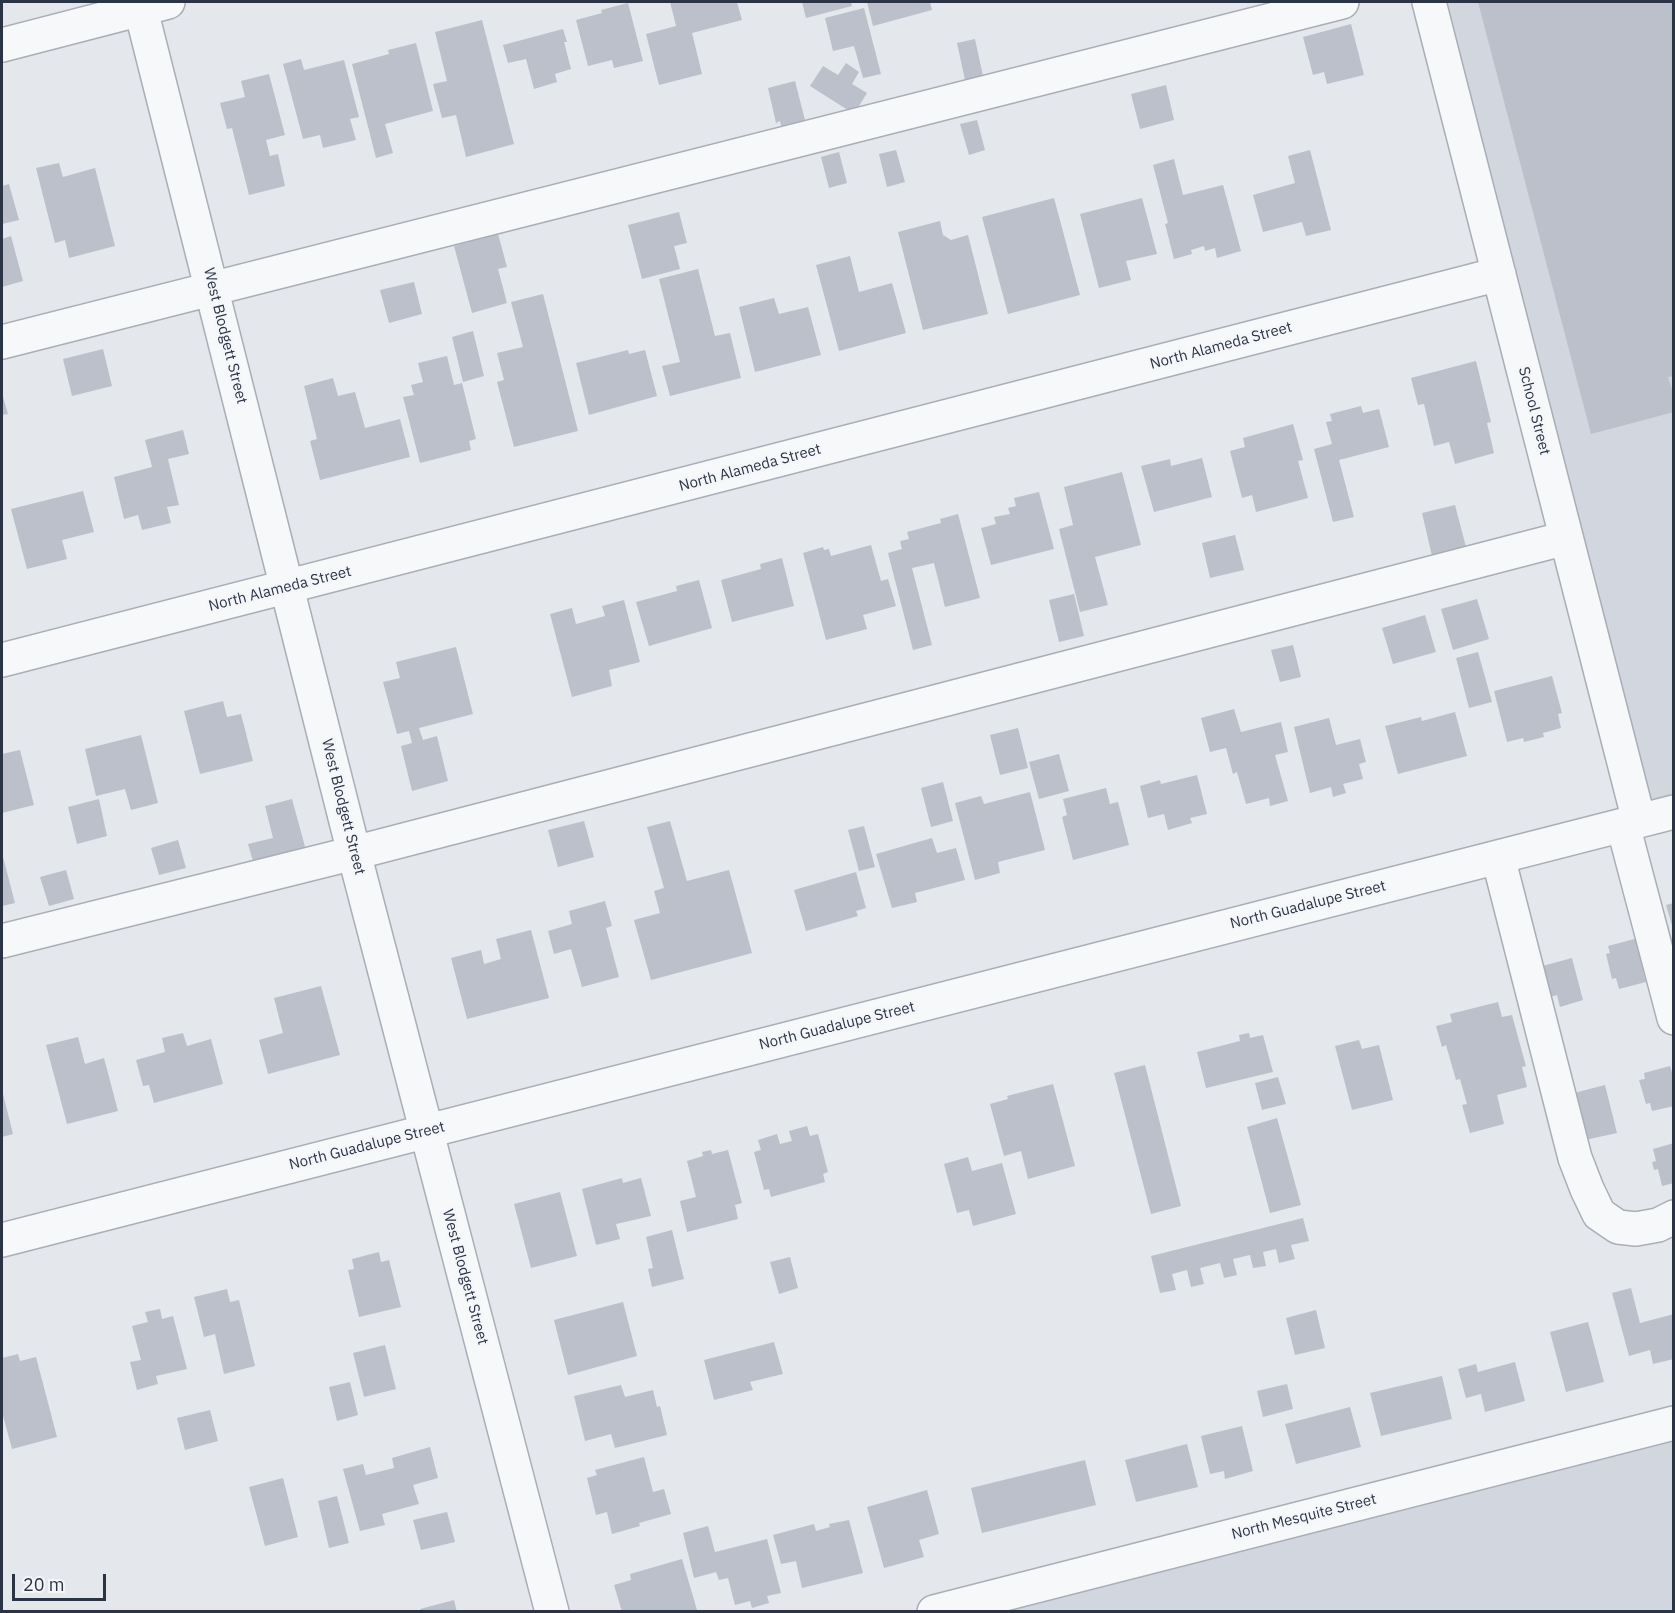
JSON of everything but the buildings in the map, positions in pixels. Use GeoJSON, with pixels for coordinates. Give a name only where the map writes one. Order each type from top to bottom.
{"type":"FeatureCollection","features":[{"type":"Feature","properties":{"kind":"street"},"geometry":{"type":"LineString","coordinates":[[2,342],[1342,2]]}},
{"type":"Feature","properties":{"kind":"street","name":"School Street"},"geometry":{"type":"LineString","coordinates":[[1429,2],[1566,538],[1674,1018]]}},
{"type":"Feature","properties":{"kind":"street"},"geometry":{"type":"LineString","coordinates":[[2,45],[149,4]]}},
{"type":"Feature","properties":{"kind":"street","name":"West Blodgett Street"},"geometry":{"type":"LineString","coordinates":[[149,4],[213,287],[354,853],[552,1611]]}},
{"type":"Feature","properties":{"kind":"street","name":"North Alameda Street"},"geometry":{"type":"LineString","coordinates":[[2,660],[1498,274]]}},
{"type":"Feature","properties":{"kind":"street"},"geometry":{"type":"LineString","coordinates":[[2,941],[354,853],[1566,538]]}},
{"type":"Feature","properties":{"kind":"street","name":"North Guadalupe Street"},"geometry":{"type":"LineString","coordinates":[[2,1240],[1674,812]]}},
{"type":"Feature","properties":{"kind":"street"},"geometry":{"type":"LineString","coordinates":[[1498,857],[1575,1158],[1599,1214],[1618,1227],[1636,1229],[1658,1225],[1674,1217]]}},
{"type":"Feature","properties":{"kind":"street","name":"North Mesquite Street"},"geometry":{"type":"LineString","coordinates":[[934,1611],[1674,1423]]}},
{"type":"Feature","properties":{"kind":"shaded area"},"geometry":{"type":"Polygon","coordinates":[[[1429,2],[1673,2],[1673,812],[1639,821],[1429,2]]]}},
{"type":"Feature","properties":{"kind":"shaded area"},"geometry":{"type":"Polygon","coordinates":[[[1673,1423],[1673,1611],[934,1612],[1673,1423]]]}}]}
